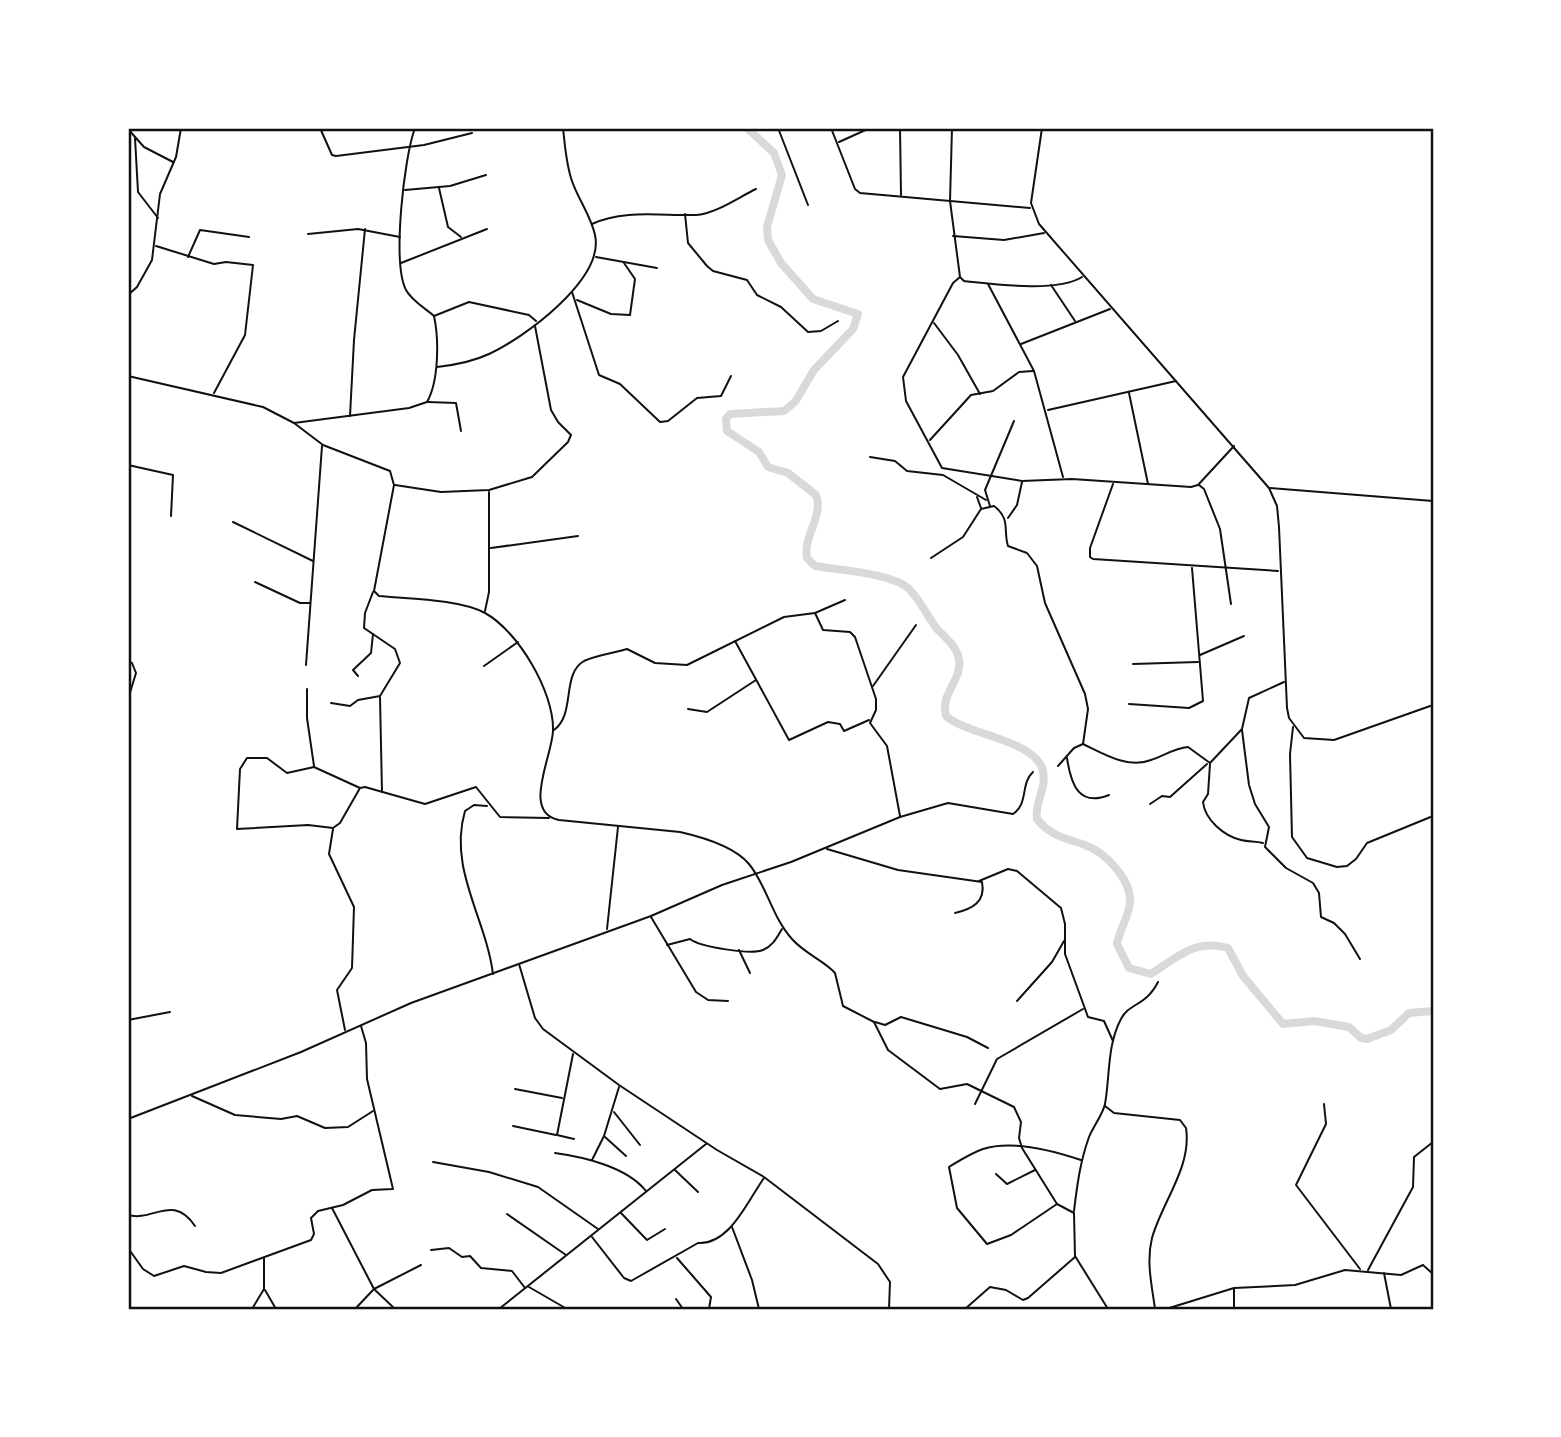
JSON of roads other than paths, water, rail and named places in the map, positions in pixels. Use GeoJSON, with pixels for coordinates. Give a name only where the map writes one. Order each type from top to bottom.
{"type":"FeatureCollection","features":[{"type":"Feature","properties":{"kind":"street"},"geometry":{"type":"LineString","coordinates":[[128,295],[145,273],[156,246],[163,185],[174,162],[181,128]]}},
{"type":"Feature","properties":{"kind":"street"},"geometry":{"type":"LineString","coordinates":[[320,128],[334,156],[409,147],[472,133]]}},
{"type":"Feature","properties":{"kind":"street"},"geometry":{"type":"LineString","coordinates":[[415,128],[409,147],[404,190],[400,263],[407,291],[434,316],[435,368],[427,402]]}},
{"type":"Feature","properties":{"kind":"street"},"geometry":{"type":"LineString","coordinates":[[435,368],[466,363],[488,355],[536,323],[572,292],[595,257],[596,236],[572,181],[563,128]]}},
{"type":"Feature","properties":{"kind":"street"},"geometry":{"type":"LineString","coordinates":[[778,128],[808,205]]}},
{"type":"Feature","properties":{"kind":"street"},"geometry":{"type":"LineString","coordinates":[[831,128],[857,191],[1031,208]]}},
{"type":"Feature","properties":{"kind":"street"},"geometry":{"type":"LineString","coordinates":[[837,143],[870,128]]}},
{"type":"Feature","properties":{"kind":"street"},"geometry":{"type":"LineString","coordinates":[[900,128],[901,195]]}},
{"type":"Feature","properties":{"kind":"street"},"geometry":{"type":"LineString","coordinates":[[917,128],[952,129],[950,201],[960,277],[964,281],[988,284],[1051,284],[1069,283],[1083,276]]}},
{"type":"Feature","properties":{"kind":"street"},"geometry":{"type":"LineString","coordinates":[[1042,128],[1031,208],[1045,233],[1269,488],[1276,506],[1279,527],[1285,681],[1289,718],[1294,726],[1304,738],[1334,740],[1433,705]]}},
{"type":"Feature","properties":{"kind":"street"},"geometry":{"type":"LineString","coordinates":[[128,129],[156,155],[174,162]]}},
{"type":"Feature","properties":{"kind":"street"},"geometry":{"type":"LineString","coordinates":[[135,138],[138,192],[159,219]]}},
{"type":"Feature","properties":{"kind":"street"},"geometry":{"type":"LineString","coordinates":[[404,190],[439,188],[486,175]]}},
{"type":"Feature","properties":{"kind":"street"},"geometry":{"type":"LineString","coordinates":[[439,188],[448,227],[462,237]]}},
{"type":"Feature","properties":{"kind":"street"},"geometry":{"type":"LineString","coordinates":[[591,224],[607,218],[698,215],[756,189]]}},
{"type":"Feature","properties":{"kind":"street"},"geometry":{"type":"LineString","coordinates":[[685,214],[688,243],[713,271],[747,280],[757,295],[781,307],[808,332],[821,331],[838,321]]}},
{"type":"Feature","properties":{"kind":"street"},"geometry":{"type":"LineString","coordinates":[[308,234],[365,229],[401,237]]}},
{"type":"Feature","properties":{"kind":"street"},"geometry":{"type":"LineString","coordinates":[[350,417],[354,340],[365,229]]}},
{"type":"Feature","properties":{"kind":"street"},"geometry":{"type":"LineString","coordinates":[[400,263],[487,229]]}},
{"type":"Feature","properties":{"kind":"street"},"geometry":{"type":"LineString","coordinates":[[188,258],[200,230],[249,237]]}},
{"type":"Feature","properties":{"kind":"street"},"geometry":{"type":"LineString","coordinates":[[953,236],[1004,240],[1045,233]]}},
{"type":"Feature","properties":{"kind":"street"},"geometry":{"type":"LineString","coordinates":[[156,246],[214,264],[226,262],[253,265],[242,342],[214,394]]}},
{"type":"Feature","properties":{"kind":"street"},"geometry":{"type":"LineString","coordinates":[[595,257],[657,268]]}},
{"type":"Feature","properties":{"kind":"street"},"geometry":{"type":"LineString","coordinates":[[576,300],[611,314],[629,315],[635,279],[624,263]]}},
{"type":"Feature","properties":{"kind":"street"},"geometry":{"type":"LineString","coordinates":[[960,277],[953,283],[905,371],[902,385],[906,401],[929,440],[939,464],[946,471],[1022,481],[1063,479],[1176,488],[1198,485],[1204,489]]}},
{"type":"Feature","properties":{"kind":"street"},"geometry":{"type":"LineString","coordinates":[[988,284],[1034,371],[1047,410],[1063,479]]}},
{"type":"Feature","properties":{"kind":"street"},"geometry":{"type":"LineString","coordinates":[[1051,284],[1076,322]]}},
{"type":"Feature","properties":{"kind":"street"},"geometry":{"type":"LineString","coordinates":[[572,292],[599,375],[620,384],[660,422],[668,421],[697,398],[721,396],[731,376]]}},
{"type":"Feature","properties":{"kind":"street"},"geometry":{"type":"LineString","coordinates":[[394,485],[433,492],[489,490],[532,477],[571,438],[551,410],[536,323],[529,315],[469,302],[434,316]]}},
{"type":"Feature","properties":{"kind":"street"},"geometry":{"type":"LineString","coordinates":[[1021,344],[1111,309]]}},
{"type":"Feature","properties":{"kind":"street"},"geometry":{"type":"LineString","coordinates":[[933,322],[958,355],[980,394]]}},
{"type":"Feature","properties":{"kind":"street"},"geometry":{"type":"LineString","coordinates":[[929,440],[971,395],[993,391],[1019,372],[1034,371]]}},
{"type":"Feature","properties":{"kind":"street"},"geometry":{"type":"LineString","coordinates":[[128,376],[175,389],[214,394],[263,407],[294,423],[323,445],[385,467],[392,475],[394,485],[373,591],[363,625],[396,649],[401,657],[391,682],[380,696],[383,792]]}},
{"type":"Feature","properties":{"kind":"street"},"geometry":{"type":"LineString","coordinates":[[1047,410],[1177,381]]}},
{"type":"Feature","properties":{"kind":"street"},"geometry":{"type":"LineString","coordinates":[[1129,392],[1148,486]]}},
{"type":"Feature","properties":{"kind":"street"},"geometry":{"type":"LineString","coordinates":[[294,423],[409,408],[427,402],[456,403],[461,431]]}},
{"type":"Feature","properties":{"kind":"street"},"geometry":{"type":"LineString","coordinates":[[1014,421],[985,490],[986,500],[990,506],[998,509],[1006,520],[1006,543],[1027,553],[1037,566],[1045,603],[1085,694],[1088,709],[1083,744]]}},
{"type":"Feature","properties":{"kind":"street"},"geometry":{"type":"LineString","coordinates":[[306,665],[323,445]]}},
{"type":"Feature","properties":{"kind":"street"},"geometry":{"type":"LineString","coordinates":[[1198,485],[1234,446]]}},
{"type":"Feature","properties":{"kind":"street"},"geometry":{"type":"LineString","coordinates":[[870,457],[895,461],[907,471],[943,475],[986,500]]}},
{"type":"Feature","properties":{"kind":"street"},"geometry":{"type":"LineString","coordinates":[[128,466],[173,475],[171,516]]}},
{"type":"Feature","properties":{"kind":"street"},"geometry":{"type":"LineString","coordinates":[[1202,480],[1220,529],[1231,604]]}},
{"type":"Feature","properties":{"kind":"street"},"geometry":{"type":"LineString","coordinates":[[1006,520],[1017,505],[1022,481]]}},
{"type":"Feature","properties":{"kind":"street"},"geometry":{"type":"LineString","coordinates":[[1114,483],[1090,548],[1090,557],[1106,562],[1280,571]]}},
{"type":"Feature","properties":{"kind":"street"},"geometry":{"type":"LineString","coordinates":[[1269,488],[1433,501]]}},
{"type":"Feature","properties":{"kind":"street"},"geometry":{"type":"LineString","coordinates":[[485,612],[489,592],[489,490]]}},
{"type":"Feature","properties":{"kind":"street"},"geometry":{"type":"LineString","coordinates":[[977,496],[981,509]]}},
{"type":"Feature","properties":{"kind":"street"},"geometry":{"type":"LineString","coordinates":[[930,558],[963,537],[981,509],[990,506]]}},
{"type":"Feature","properties":{"kind":"street"},"geometry":{"type":"LineString","coordinates":[[233,522],[314,561]]}},
{"type":"Feature","properties":{"kind":"street"},"geometry":{"type":"LineString","coordinates":[[490,548],[578,536]]}},
{"type":"Feature","properties":{"kind":"street"},"geometry":{"type":"LineString","coordinates":[[1129,704],[1189,708],[1201,704],[1203,697],[1192,567]]}},
{"type":"Feature","properties":{"kind":"street"},"geometry":{"type":"LineString","coordinates":[[255,582],[300,603],[311,603]]}},
{"type":"Feature","properties":{"kind":"street"},"geometry":{"type":"LineString","coordinates":[[373,591],[379,596],[442,603],[485,612],[519,642],[539,682],[553,730],[541,791],[542,807],[550,818]]}},
{"type":"Feature","properties":{"kind":"street"},"geometry":{"type":"LineString","coordinates":[[553,730],[563,720],[574,673],[586,660],[627,649],[655,663],[687,665],[784,617],[815,613],[845,600]]}},
{"type":"Feature","properties":{"kind":"street"},"geometry":{"type":"LineString","coordinates":[[735,640],[789,740],[828,722],[840,724],[844,731],[870,719],[877,705],[853,633],[824,630],[815,613]]}},
{"type":"Feature","properties":{"kind":"street"},"geometry":{"type":"LineString","coordinates":[[872,687],[916,625]]}},
{"type":"Feature","properties":{"kind":"street"},"geometry":{"type":"LineString","coordinates":[[358,677],[353,670],[371,653],[373,634]]}},
{"type":"Feature","properties":{"kind":"street"},"geometry":{"type":"LineString","coordinates":[[1199,656],[1244,636]]}},
{"type":"Feature","properties":{"kind":"street"},"geometry":{"type":"LineString","coordinates":[[484,666],[519,642]]}},
{"type":"Feature","properties":{"kind":"street"},"geometry":{"type":"LineString","coordinates":[[128,662],[132,663],[135,673],[128,699]]}},
{"type":"Feature","properties":{"kind":"street"},"geometry":{"type":"LineString","coordinates":[[1133,664],[1199,662]]}},
{"type":"Feature","properties":{"kind":"street"},"geometry":{"type":"LineString","coordinates":[[688,709],[707,712],[756,679]]}},
{"type":"Feature","properties":{"kind":"street"},"geometry":{"type":"LineString","coordinates":[[1263,843],[1269,827],[1255,804],[1249,785],[1242,729],[1248,698],[1285,681]]}},
{"type":"Feature","properties":{"kind":"street"},"geometry":{"type":"LineString","coordinates":[[307,689],[307,718],[314,767]]}},
{"type":"Feature","properties":{"kind":"street"},"geometry":{"type":"LineString","coordinates":[[331,703],[350,706],[358,700],[380,696]]}},
{"type":"Feature","properties":{"kind":"street"},"geometry":{"type":"LineString","coordinates":[[870,719],[873,730],[887,746],[900,817]]}},
{"type":"Feature","properties":{"kind":"street"},"geometry":{"type":"LineString","coordinates":[[1294,726],[1290,754],[1292,837],[1307,858],[1337,867],[1347,866],[1356,859],[1367,843],[1433,817]]}},
{"type":"Feature","properties":{"kind":"street"},"geometry":{"type":"LineString","coordinates":[[1150,804],[1162,796],[1170,797],[1242,729]]}},
{"type":"Feature","properties":{"kind":"street"},"geometry":{"type":"LineString","coordinates":[[1058,766],[1074,748],[1083,744],[1112,758],[1133,763],[1148,762],[1188,747],[1209,763]]}},
{"type":"Feature","properties":{"kind":"street"},"geometry":{"type":"LineString","coordinates":[[360,788],[340,823],[333,828],[308,825],[242,831],[236,826],[240,769],[247,758],[263,756],[287,773],[314,767],[360,788],[425,804],[476,787],[500,817],[550,818],[699,836],[743,858],[755,874],[783,928],[809,956],[835,973],[843,1006],[874,1022],[885,1025],[901,1017],[967,1037],[988,1048]]}},
{"type":"Feature","properties":{"kind":"street"},"geometry":{"type":"LineString","coordinates":[[1067,757],[1073,783],[1086,799],[1095,801],[1109,794]]}},
{"type":"Feature","properties":{"kind":"street"},"geometry":{"type":"LineString","coordinates":[[1209,763],[1208,794],[1203,802],[1208,817],[1228,835],[1263,843],[1286,869],[1313,883],[1319,893],[1323,920],[1334,923],[1345,934],[1360,959]]}},
{"type":"Feature","properties":{"kind":"street"},"geometry":{"type":"LineString","coordinates":[[128,1119],[191,1096],[411,1003],[651,916],[722,885],[826,849],[900,817],[948,803],[1013,814],[1021,807],[1026,779],[1033,772]]}},
{"type":"Feature","properties":{"kind":"street"},"geometry":{"type":"LineString","coordinates":[[489,806],[474,805],[465,811],[460,854],[464,876],[485,934],[493,975]]}},
{"type":"Feature","properties":{"kind":"street"},"geometry":{"type":"LineString","coordinates":[[607,931],[618,826]]}},
{"type":"Feature","properties":{"kind":"street"},"geometry":{"type":"LineString","coordinates":[[333,828],[329,854],[354,907],[352,968],[337,989],[345,1031]]}},
{"type":"Feature","properties":{"kind":"street"},"geometry":{"type":"LineString","coordinates":[[826,849],[898,870],[979,881],[1007,869],[1026,876],[1061,908],[1065,954],[1084,1008],[1088,1017],[1104,1021],[1113,1042]]}},
{"type":"Feature","properties":{"kind":"street"},"geometry":{"type":"LineString","coordinates":[[955,914],[977,904],[983,889],[979,881]]}},
{"type":"Feature","properties":{"kind":"street"},"geometry":{"type":"LineString","coordinates":[[651,916],[696,992],[708,1000],[728,1001]]}},
{"type":"Feature","properties":{"kind":"street"},"geometry":{"type":"LineString","coordinates":[[667,945],[690,939],[701,947],[761,951],[774,943],[783,928]]}},
{"type":"Feature","properties":{"kind":"street"},"geometry":{"type":"LineString","coordinates":[[1017,1001],[1052,962],[1065,940]]}},
{"type":"Feature","properties":{"kind":"street"},"geometry":{"type":"LineString","coordinates":[[739,949],[750,973]]}},
{"type":"Feature","properties":{"kind":"street"},"geometry":{"type":"LineString","coordinates":[[519,963],[538,1024],[619,1085],[764,1177],[882,1267],[890,1282],[889,1309]]}},
{"type":"Feature","properties":{"kind":"street"},"geometry":{"type":"LineString","coordinates":[[1108,1309],[1075,1256],[1074,1213],[1081,1160],[1092,1129],[1105,1106],[1113,1042],[1124,1014],[1148,999],[1158,982]]}},
{"type":"Feature","properties":{"kind":"street"},"geometry":{"type":"LineString","coordinates":[[975,1104],[990,1066],[1001,1055],[1084,1008]]}},
{"type":"Feature","properties":{"kind":"street"},"geometry":{"type":"LineString","coordinates":[[128,1016],[144,1019],[170,1012]]}},
{"type":"Feature","properties":{"kind":"street"},"geometry":{"type":"LineString","coordinates":[[128,1020],[132,1018]]}},
{"type":"Feature","properties":{"kind":"street"},"geometry":{"type":"LineString","coordinates":[[874,1022],[888,1051],[940,1089],[947,1090],[962,1084],[1014,1107],[1021,1122],[1019,1139],[1022,1148],[1057,1204],[1074,1213]]}},
{"type":"Feature","properties":{"kind":"street"},"geometry":{"type":"LineString","coordinates":[[128,1248],[143,1269],[154,1276],[179,1266],[221,1273],[312,1239],[313,1214],[343,1205],[372,1190],[393,1189],[365,1064],[366,1043],[361,1025]]}},
{"type":"Feature","properties":{"kind":"street"},"geometry":{"type":"LineString","coordinates":[[557,1135],[573,1052]]}},
{"type":"Feature","properties":{"kind":"street"},"geometry":{"type":"LineString","coordinates":[[591,1161],[604,1136],[619,1085]]}},
{"type":"Feature","properties":{"kind":"street"},"geometry":{"type":"LineString","coordinates":[[515,1090],[563,1098]]}},
{"type":"Feature","properties":{"kind":"street"},"geometry":{"type":"LineString","coordinates":[[191,1096],[235,1115],[284,1119],[297,1116],[325,1128],[348,1127],[374,1110]]}},
{"type":"Feature","properties":{"kind":"street"},"geometry":{"type":"LineString","coordinates":[[1324,1104],[1326,1124],[1296,1185],[1360,1270]]}},
{"type":"Feature","properties":{"kind":"street"},"geometry":{"type":"LineString","coordinates":[[1105,1106],[1114,1114],[1180,1120],[1186,1128],[1183,1164],[1151,1241],[1150,1275],[1156,1309]]}},
{"type":"Feature","properties":{"kind":"street"},"geometry":{"type":"LineString","coordinates":[[613,1111],[640,1145]]}},
{"type":"Feature","properties":{"kind":"street"},"geometry":{"type":"LineString","coordinates":[[513,1126],[574,1139]]}},
{"type":"Feature","properties":{"kind":"street"},"geometry":{"type":"LineString","coordinates":[[604,1136],[626,1156]]}},
{"type":"Feature","properties":{"kind":"street"},"geometry":{"type":"LineString","coordinates":[[1367,1271],[1413,1187],[1414,1157],[1433,1142]]}},
{"type":"Feature","properties":{"kind":"street"},"geometry":{"type":"LineString","coordinates":[[499,1309],[707,1143]]}},
{"type":"Feature","properties":{"kind":"street"},"geometry":{"type":"LineString","coordinates":[[1057,1204],[1011,1235],[990,1245],[985,1243],[957,1208],[949,1167],[985,1148],[1022,1148],[1081,1160]]}},
{"type":"Feature","properties":{"kind":"street"},"geometry":{"type":"LineString","coordinates":[[555,1153],[591,1161],[636,1181],[647,1191]]}},
{"type":"Feature","properties":{"kind":"street"},"geometry":{"type":"LineString","coordinates":[[433,1163],[496,1173],[538,1187],[598,1230]]}},
{"type":"Feature","properties":{"kind":"street"},"geometry":{"type":"LineString","coordinates":[[674,1169],[698,1192]]}},
{"type":"Feature","properties":{"kind":"street"},"geometry":{"type":"LineString","coordinates":[[996,1174],[1007,1184],[1036,1170]]}},
{"type":"Feature","properties":{"kind":"street"},"geometry":{"type":"LineString","coordinates":[[592,1236],[628,1281],[676,1258],[698,1243],[708,1243],[732,1227],[764,1177]]}},
{"type":"Feature","properties":{"kind":"street"},"geometry":{"type":"LineString","coordinates":[[332,1208],[374,1289],[395,1309]]}},
{"type":"Feature","properties":{"kind":"street"},"geometry":{"type":"LineString","coordinates":[[128,1214],[139,1218],[158,1209],[168,1209],[186,1214],[195,1226]]}},
{"type":"Feature","properties":{"kind":"street"},"geometry":{"type":"LineString","coordinates":[[620,1212],[647,1240],[665,1229]]}},
{"type":"Feature","properties":{"kind":"street"},"geometry":{"type":"LineString","coordinates":[[507,1214],[567,1256]]}},
{"type":"Feature","properties":{"kind":"street"},"geometry":{"type":"LineString","coordinates":[[732,1227],[752,1280],[759,1309]]}},
{"type":"Feature","properties":{"kind":"street"},"geometry":{"type":"LineString","coordinates":[[431,1250],[449,1248],[462,1257],[470,1256],[481,1268],[512,1271],[527,1288],[567,1309]]}},
{"type":"Feature","properties":{"kind":"street"},"geometry":{"type":"LineString","coordinates":[[252,1309],[264,1289],[264,1256]]}},
{"type":"Feature","properties":{"kind":"street"},"geometry":{"type":"LineString","coordinates":[[965,1309],[990,1287],[1006,1290],[1026,1300],[1075,1256]]}},
{"type":"Feature","properties":{"kind":"street"},"geometry":{"type":"LineString","coordinates":[[676,1258],[711,1297],[709,1309]]}},
{"type":"Feature","properties":{"kind":"street"},"geometry":{"type":"LineString","coordinates":[[355,1309],[374,1289],[421,1265]]}},
{"type":"Feature","properties":{"kind":"street"},"geometry":{"type":"LineString","coordinates":[[1166,1309],[1234,1288],[1295,1285],[1334,1271],[1360,1270],[1404,1274],[1423,1265],[1433,1274]]}},
{"type":"Feature","properties":{"kind":"street"},"geometry":{"type":"LineString","coordinates":[[1384,1273],[1391,1309]]}},
{"type":"Feature","properties":{"kind":"street"},"geometry":{"type":"LineString","coordinates":[[1234,1288],[1234,1309]]}},
{"type":"Feature","properties":{"kind":"street"},"geometry":{"type":"LineString","coordinates":[[264,1289],[276,1309]]}},
{"type":"Feature","properties":{"kind":"street"},"geometry":{"type":"LineString","coordinates":[[676,1299],[683,1309]]}},
{"type":"Feature","properties":{"kind":"street"},"geometry":{"type":"LineString","coordinates":[[555,1309],[558,1305]]}},
{"type":"Feature","properties":{"kind":"waterway"},"geometry":{"type":"LineString","coordinates":[[747,128],[774,153],[782,175],[767,227],[768,240],[781,263],[813,299],[858,314],[853,329],[814,370],[795,402],[784,411],[730,414],[726,419],[727,431],[759,452],[768,467],[788,473],[816,495],[816,518],[808,541],[807,558],[815,566],[890,579],[913,593],[958,656],[959,667],[946,701],[946,716],[956,723],[1015,745],[1038,761],[1044,778],[1037,819],[1053,833],[1101,854],[1126,884],[1130,902],[1117,944],[1129,968],[1151,974],[1187,951],[1206,946],[1228,948],[1243,976],[1283,1024],[1314,1021],[1349,1027],[1361,1038],[1367,1039],[1391,1030],[1409,1013],[1433,1011]]}}]}
